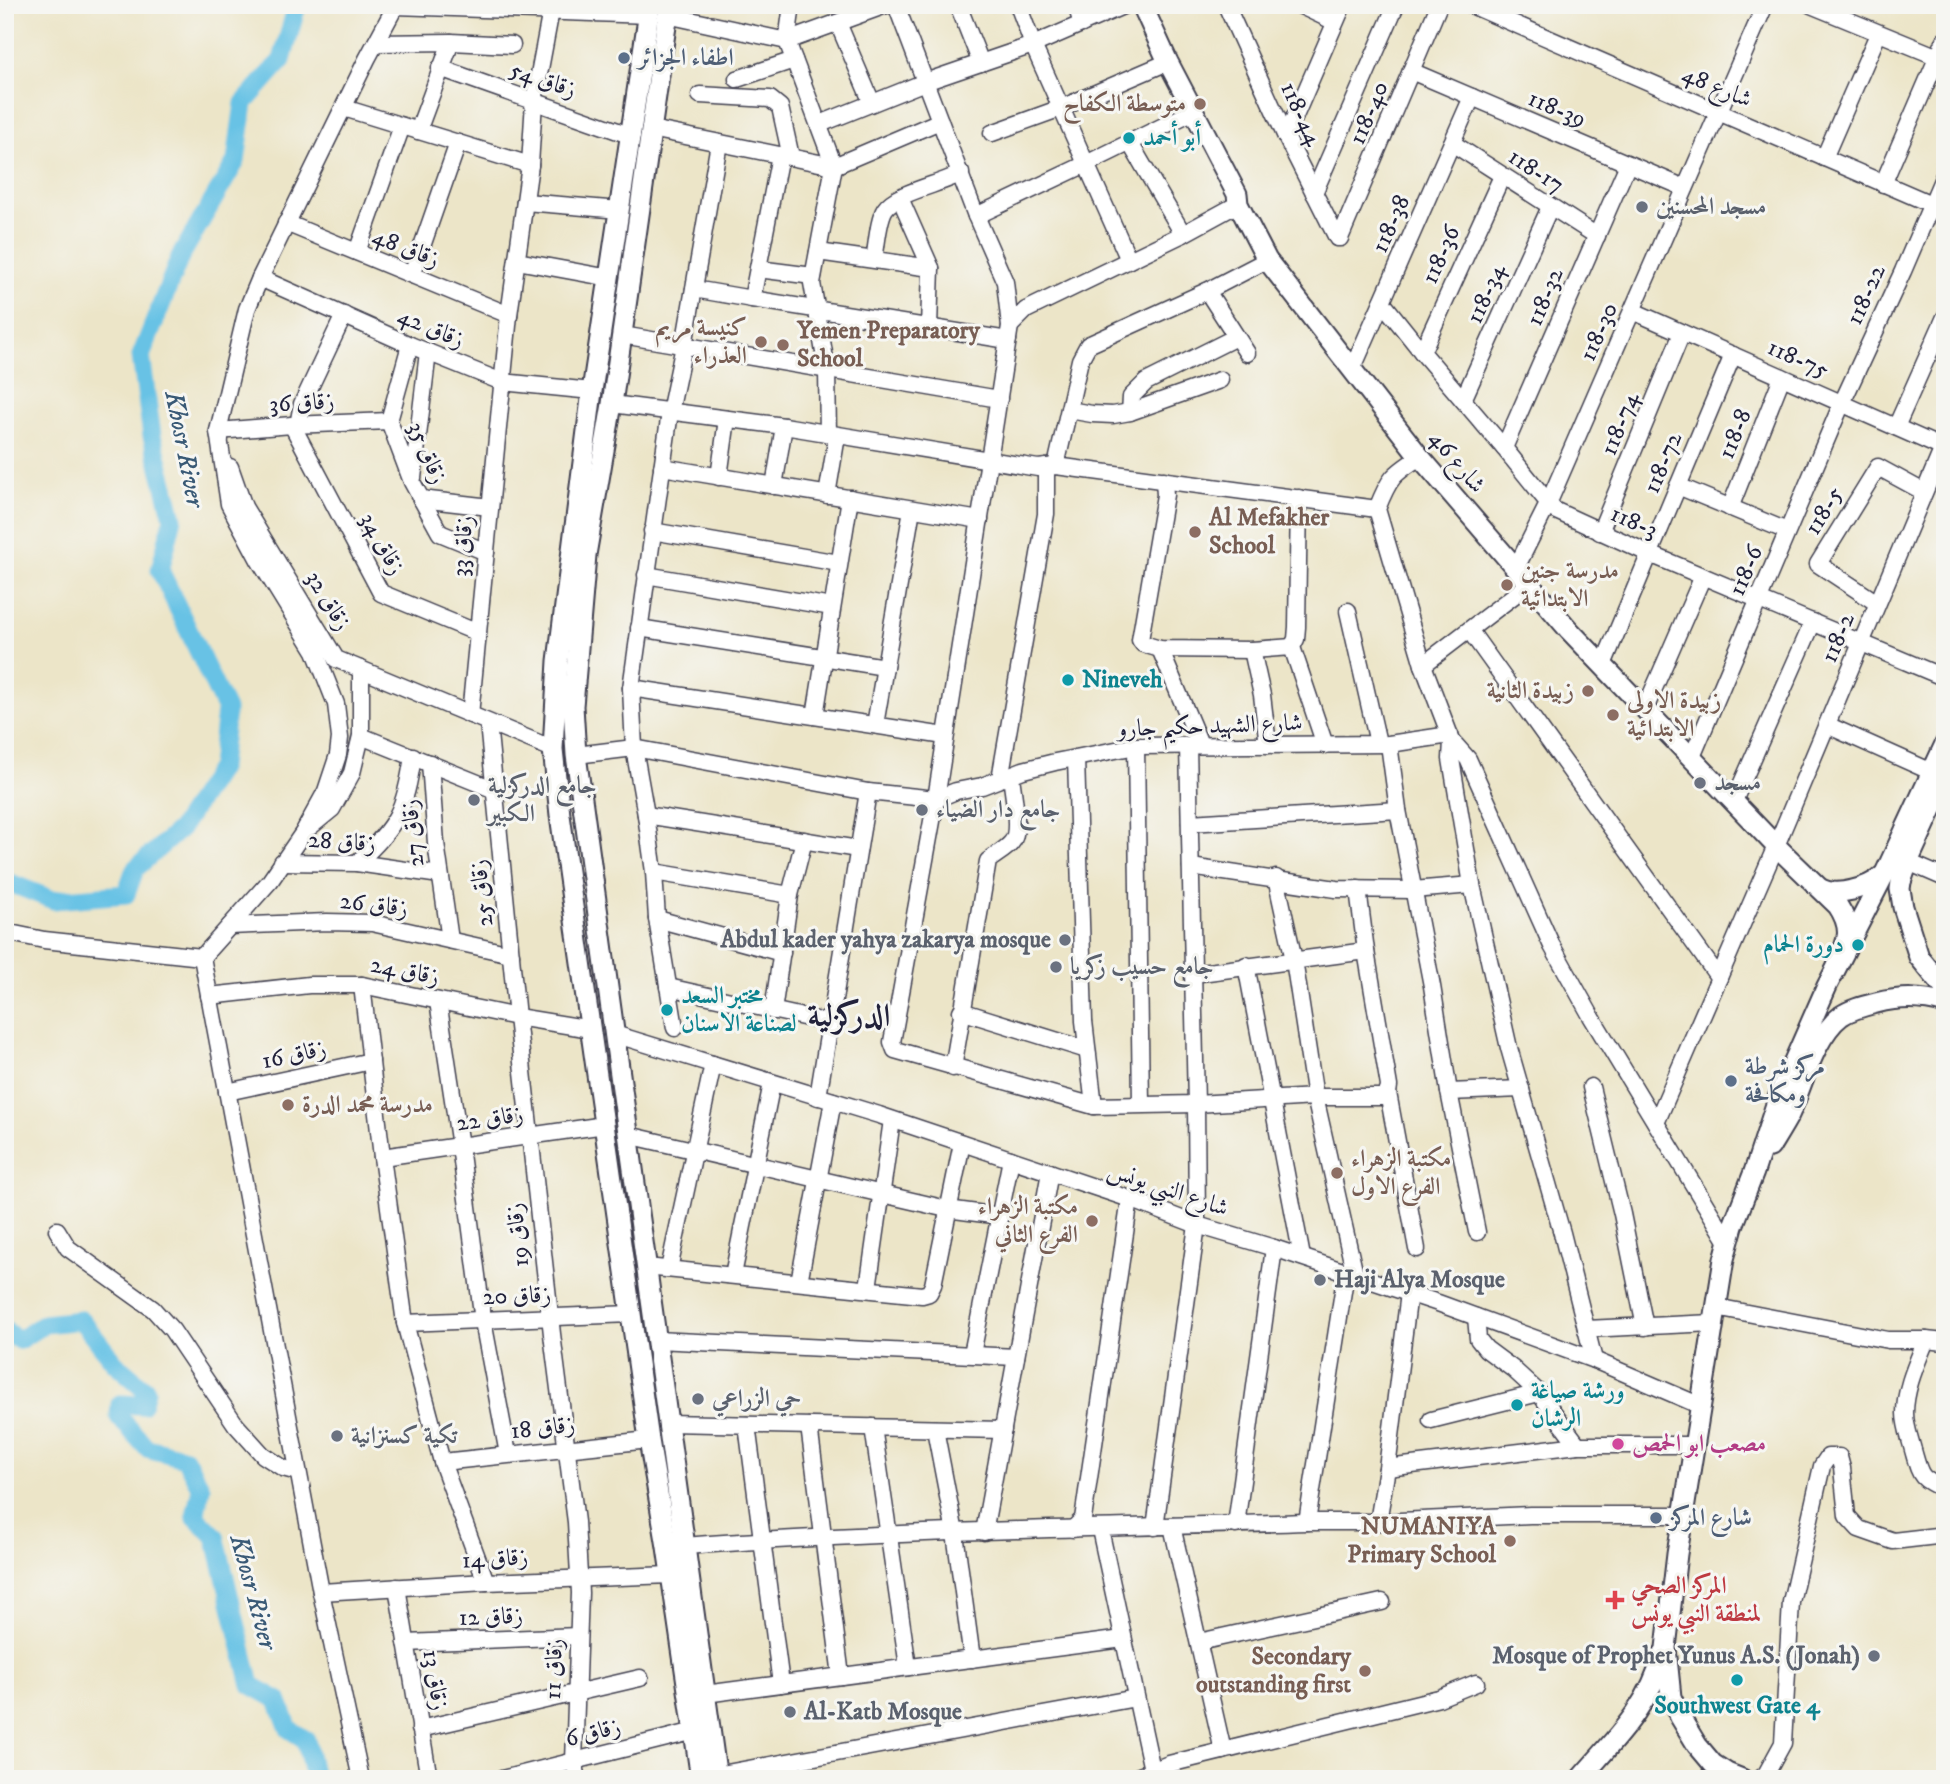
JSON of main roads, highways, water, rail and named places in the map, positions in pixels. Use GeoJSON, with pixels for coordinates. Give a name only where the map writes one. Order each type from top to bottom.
{"type":"FeatureCollection","features":[{"type":"Feature","properties":{"kind":"main road","name":"شارع 46"},"geometry":{"type":"LineString","coordinates":[[1142,5],[1168,62],[1237,194],[1238,204],[1267,260],[1420,457],[1569,629],[1776,846],[1838,906],[1845,917],[1849,933],[1838,963]]}},
{"type":"Feature","properties":{"kind":"main road"},"geometry":{"type":"LineString","coordinates":[[659,10],[651,129],[612,404],[586,555],[573,706],[576,755],[705,1695],[712,1778]]}},
{"type":"Feature","properties":{"kind":"main road"},"geometry":{"type":"LineString","coordinates":[[659,10],[632,136],[592,391],[558,661],[553,749],[560,815],[649,1440],[695,1731],[712,1778]]}},
{"type":"Feature","properties":{"kind":"main road"},"geometry":{"type":"LineString","coordinates":[[1945,744],[1938,776],[1900,889],[1919,957],[1945,989]]}},
{"type":"Feature","properties":{"kind":"main road"},"geometry":{"type":"LineString","coordinates":[[1580,1779],[1624,1730],[1644,1702],[1660,1664],[1714,1315],[1728,1242],[1755,1172],[1779,1095],[1838,963],[1938,776]]}},
{"type":"Feature","properties":{"kind":"main road"},"geometry":{"type":"LineString","coordinates":[[1821,889],[1834,892],[1866,887],[1885,873]]}},
{"type":"Feature","properties":{"kind":"main road"},"geometry":{"type":"LineString","coordinates":[[1755,1172],[1788,1116],[1832,1024],[1843,1015],[1867,1005],[1894,999],[1918,998],[1945,1004]]}},
{"type":"Feature","properties":{"kind":"main road"},"geometry":{"type":"LineString","coordinates":[[1667,1629],[1669,1682],[1675,1708],[1707,1758],[1727,1773],[1742,1779]]}},
{"type":"Feature","properties":{"kind":"waterway","name":"Khosr River"},"geometry":{"type":"LineString","coordinates":[[5,881],[53,900],[126,894],[135,869],[180,829],[220,767],[226,710],[160,570],[173,518],[152,436],[141,356],[180,257],[236,161],[244,103],[282,60],[297,5]]}},
{"type":"Feature","properties":{"kind":"waterway","name":"Khosr River"},"geometry":{"type":"LineString","coordinates":[[5,1331],[19,1340],[44,1324],[81,1320],[115,1363],[146,1390],[142,1405],[120,1404],[119,1417],[147,1448],[185,1458],[201,1488],[195,1516],[215,1536],[251,1685],[278,1700],[289,1729],[306,1740],[314,1779]]}},
{"type":"Feature","properties":{"kind":"place","name":"اطفاء الجزائر"},"geometry":{"type":"Point","coordinates":[624,58]}},
{"type":"Feature","properties":{"kind":"place","name":"متوسطة الكفاح"},"geometry":{"type":"Point","coordinates":[1200,104]}},
{"type":"Feature","properties":{"kind":"place","name":"أبو أحمد"},"geometry":{"type":"Point","coordinates":[1129,138]}},
{"type":"Feature","properties":{"kind":"place","name":"مسجد المحسنين"},"geometry":{"type":"Point","coordinates":[1642,207]}},
{"type":"Feature","properties":{"kind":"place","name":"كنيسة مريم العذراء"},"geometry":{"type":"Point","coordinates":[761,342]}},
{"type":"Feature","properties":{"kind":"place","name":"Yemen Preparatory School"},"geometry":{"type":"Point","coordinates":[783,345]}},
{"type":"Feature","properties":{"kind":"place","name":"Al Mefakher School"},"geometry":{"type":"Point","coordinates":[1195,532]}},
{"type":"Feature","properties":{"kind":"place","name":"مدرسة جنين الابتدائية"},"geometry":{"type":"Point","coordinates":[1507,585]}},
{"type":"Feature","properties":{"kind":"place","name":"Nineveh"},"geometry":{"type":"Point","coordinates":[1068,680]}},
{"type":"Feature","properties":{"kind":"place","name":"زبيدة الثانية"},"geometry":{"type":"Point","coordinates":[1588,691]}},
{"type":"Feature","properties":{"kind":"place","name":"زبيدة الاولى الابتدائية"},"geometry":{"type":"Point","coordinates":[1613,715]}},
{"type":"Feature","properties":{"kind":"place","name":"مسجد"},"geometry":{"type":"Point","coordinates":[1700,783]}},
{"type":"Feature","properties":{"kind":"place","name":"جامع الدركزلية الكبير"},"geometry":{"type":"Point","coordinates":[474,800]}},
{"type":"Feature","properties":{"kind":"place","name":"جامع دار الضياء"},"geometry":{"type":"Point","coordinates":[922,810]}},
{"type":"Feature","properties":{"kind":"place","name":"Abdul kader yahya zakarya mosque"},"geometry":{"type":"Point","coordinates":[1065,940]}},
{"type":"Feature","properties":{"kind":"place","name":"دورة الحمام"},"geometry":{"type":"Point","coordinates":[1858,945]}},
{"type":"Feature","properties":{"kind":"place","name":"جامع حسيب زكريا"},"geometry":{"type":"Point","coordinates":[1056,967]}},
{"type":"Feature","properties":{"kind":"place","name":"مختبر السعد لصناعة الاسنان"},"geometry":{"type":"Point","coordinates":[667,1010]}},
{"type":"Feature","properties":{"kind":"place","name":"مركز شرطة ومكافحة"},"geometry":{"type":"Point","coordinates":[1731,1081]}},
{"type":"Feature","properties":{"kind":"place","name":"مدرسة محمد الدرة"},"geometry":{"type":"Point","coordinates":[288,1105]}},
{"type":"Feature","properties":{"kind":"place","name":"مكتبة الزهراء الفرع الاول"},"geometry":{"type":"Point","coordinates":[1337,1173]}},
{"type":"Feature","properties":{"kind":"place","name":"مكتبة الزهراء الفرع الثاني"},"geometry":{"type":"Point","coordinates":[1092,1221]}},
{"type":"Feature","properties":{"kind":"place","name":"Haji Alya Mosque"},"geometry":{"type":"Point","coordinates":[1320,1280]}},
{"type":"Feature","properties":{"kind":"place","name":"حي الزراعي"},"geometry":{"type":"Point","coordinates":[698,1399]}},
{"type":"Feature","properties":{"kind":"place","name":"ورشة صياغة الرشان"},"geometry":{"type":"Point","coordinates":[1517,1405]}},
{"type":"Feature","properties":{"kind":"place","name":"تكية كسنزانية"},"geometry":{"type":"Point","coordinates":[337,1436]}},
{"type":"Feature","properties":{"kind":"place","name":"مصعب ابو الحمص"},"geometry":{"type":"Point","coordinates":[1618,1444]}},
{"type":"Feature","properties":{"kind":"place","name":"شارع المركز"},"geometry":{"type":"Point","coordinates":[1656,1518]}},
{"type":"Feature","properties":{"kind":"place","name":"NUMANIYA Primary School"},"geometry":{"type":"Point","coordinates":[1510,1541]}},
{"type":"Feature","properties":{"kind":"place","name":"المركز الصحي لمنطقة النبي يونس"},"geometry":{"type":"Point","coordinates":[1615,1600]}},
{"type":"Feature","properties":{"kind":"place","name":"Mosque of Prophet Yunus A.S. (Jonah)"},"geometry":{"type":"Point","coordinates":[1874,1656]}},
{"type":"Feature","properties":{"kind":"place","name":"Secondary outstanding first"},"geometry":{"type":"Point","coordinates":[1365,1671]}},
{"type":"Feature","properties":{"kind":"place","name":"Southwest Gate 4"},"geometry":{"type":"Point","coordinates":[1737,1680]}},
{"type":"Feature","properties":{"kind":"place","name":"Al-Katb Mosque"},"geometry":{"type":"Point","coordinates":[790,1712]}},
{"type":"Feature","properties":{"kind":"district","name":"الدركزلية"},"geometry":{"type":"Point","coordinates":[849,1017]}}]}
